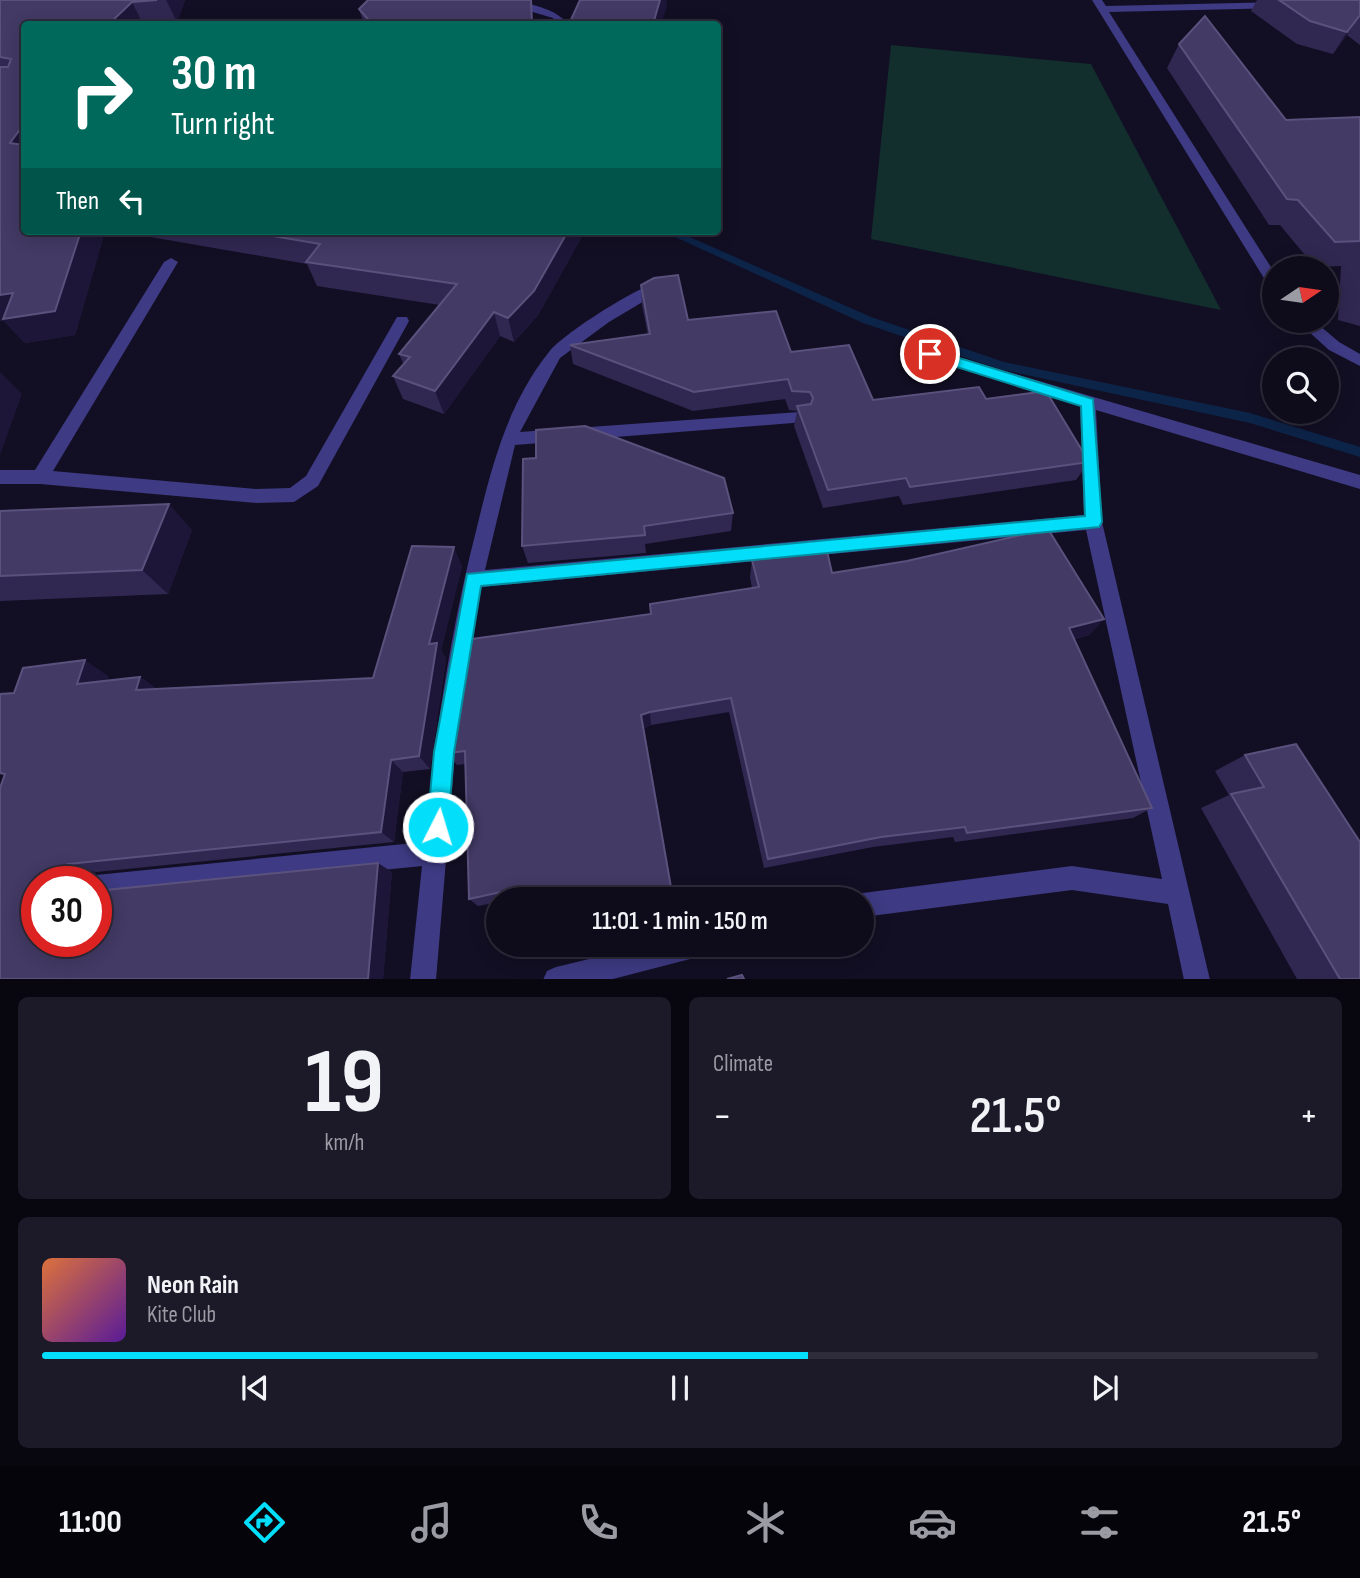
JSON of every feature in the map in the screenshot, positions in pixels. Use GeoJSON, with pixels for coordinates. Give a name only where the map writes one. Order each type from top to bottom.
{"type":"FeatureCollection","features":[{"type":"Feature","properties":{"kind":"street"},"geometry":{"type":"LineString","coordinates":[[502,1],[556,16],[560,21]]}},
{"type":"Feature","properties":{"kind":"street"},"geometry":{"type":"LineString","coordinates":[[1100,5],[1292,5]]}},
{"type":"Feature","properties":{"kind":"street"},"geometry":{"type":"LineString","coordinates":[[1100,5],[1262,265]]}},
{"type":"Feature","properties":{"kind":"street"},"geometry":{"type":"LineString","coordinates":[[40,477],[171,262]]}},
{"type":"Feature","properties":{"kind":"street"},"geometry":{"type":"LineString","coordinates":[[423,979],[444,752],[473,579],[516,418],[555,354],[604,318],[656,288]]}},
{"type":"Feature","properties":{"kind":"street"},"geometry":{"type":"LineString","coordinates":[[0,477],[40,477],[256,496],[295,495],[312,481],[402,321]]}},
{"type":"Feature","properties":{"kind":"street"},"geometry":{"type":"LineString","coordinates":[[1319,333],[1360,361]]}},
{"type":"Feature","properties":{"kind":"street"},"geometry":{"type":"LineString","coordinates":[[930,354],[1360,482]]}},
{"type":"Feature","properties":{"kind":"street"},"geometry":{"type":"LineString","coordinates":[[1088,403],[1093,522],[1197,979]]}},
{"type":"Feature","properties":{"kind":"street"},"geometry":{"type":"LineString","coordinates":[[509,439],[799,418]]}},
{"type":"Feature","properties":{"kind":"street"},"geometry":{"type":"LineString","coordinates":[[473,579],[1093,522]]}},
{"type":"Feature","properties":{"kind":"street"},"geometry":{"type":"LineString","coordinates":[[112,885],[435,852]]}},
{"type":"Feature","properties":{"kind":"street"},"geometry":{"type":"LineString","coordinates":[[874,904],[1072,878],[1176,893]]}},
{"type":"Feature","properties":{"kind":"street"},"geometry":{"type":"LineString","coordinates":[[568,978],[651,957]]}},
{"type":"Feature","properties":{"kind":"green space"},"geometry":{"type":"Polygon","coordinates":[[[891,45],[1091,64],[1221,310],[871,239],[891,45]]]}},
{"type":"Feature","properties":{"kind":"building"},"geometry":{"type":"Polygon","coordinates":[[[0,0],[157,0],[132,2],[112,21],[21,21],[21,128],[10,143],[21,145],[21,235],[80,235],[55,311],[3,319],[13,293],[0,295],[0,67],[8,67],[11,59],[0,57],[0,0]]]}},
{"type":"Feature","properties":{"kind":"building"},"geometry":{"type":"Polygon","coordinates":[[[368,0],[531,0],[532,21],[369,21],[359,9],[368,0]]]}},
{"type":"Feature","properties":{"kind":"building"},"geometry":{"type":"Polygon","coordinates":[[[580,0],[660,0],[654,21],[570,21],[580,0]]]}},
{"type":"Feature","properties":{"kind":"building"},"geometry":{"type":"Polygon","coordinates":[[[1279,0],[1360,0],[1360,15],[1347,32],[1310,21],[1279,0]]]}},
{"type":"Feature","properties":{"kind":"building"},"geometry":{"type":"Polygon","coordinates":[[[1205,16],[1286,120],[1360,117],[1360,241],[1335,242],[1298,200],[1287,199],[1179,44],[1205,16]]]}},
{"type":"Feature","properties":{"kind":"building"},"geometry":{"type":"Polygon","coordinates":[[[267,235],[566,235],[534,291],[508,318],[494,312],[435,391],[393,376],[410,357],[399,354],[457,284],[306,262],[320,244],[267,235]]]}},
{"type":"Feature","properties":{"kind":"building"},"geometry":{"type":"Polygon","coordinates":[[[678,275],[688,320],[776,311],[791,352],[849,345],[873,400],[979,387],[986,399],[1046,391],[1089,462],[910,487],[906,478],[828,490],[797,406],[811,404],[813,398],[810,392],[792,391],[788,379],[694,392],[570,345],[650,334],[641,285],[654,278],[678,275]]]}},
{"type":"Feature","properties":{"kind":"building"},"geometry":{"type":"Polygon","coordinates":[[[585,426],[724,478],[733,513],[644,526],[645,535],[522,546],[523,459],[536,458],[536,430],[585,426]]]}},
{"type":"Feature","properties":{"kind":"building"},"geometry":{"type":"Polygon","coordinates":[[[169,504],[142,570],[0,576],[0,511],[169,504]]]}},
{"type":"Feature","properties":{"kind":"building"},"geometry":{"type":"Polygon","coordinates":[[[1048,529],[1104,619],[1069,628],[1152,808],[967,833],[965,827],[881,837],[768,859],[731,698],[641,715],[671,887],[486,887],[486,895],[469,899],[465,751],[447,753],[465,640],[651,614],[650,604],[759,587],[752,560],[827,551],[832,573],[907,561],[1048,529]]]}},
{"type":"Feature","properties":{"kind":"building"},"geometry":{"type":"Polygon","coordinates":[[[412,546],[454,547],[429,644],[437,643],[419,756],[391,760],[381,832],[65,866],[21,866],[21,957],[112,957],[112,889],[378,863],[368,979],[0,979],[0,788],[5,774],[0,773],[0,694],[14,693],[23,668],[85,660],[77,684],[140,677],[136,690],[373,678],[412,546]]]}},
{"type":"Feature","properties":{"kind":"building"},"geometry":{"type":"Polygon","coordinates":[[[1296,744],[1360,842],[1360,979],[1340,979],[1231,794],[1264,787],[1245,755],[1296,744]]]}},
{"type":"Feature","properties":{"kind":"building"},"geometry":{"type":"Polygon","coordinates":[[[742,975],[744,979],[727,979],[742,975]]]}},
{"type":"Feature","properties":{"kind":"waterway"},"geometry":{"type":"LineString","coordinates":[[676,235],[867,320],[1003,366],[1250,418],[1360,452]]}},
{"type":"Feature","properties":{"kind":"route"},"geometry":{"type":"LineString","coordinates":[[438,827],[444,752],[473,579],[1093,522],[1088,403],[930,354]]}}]}
